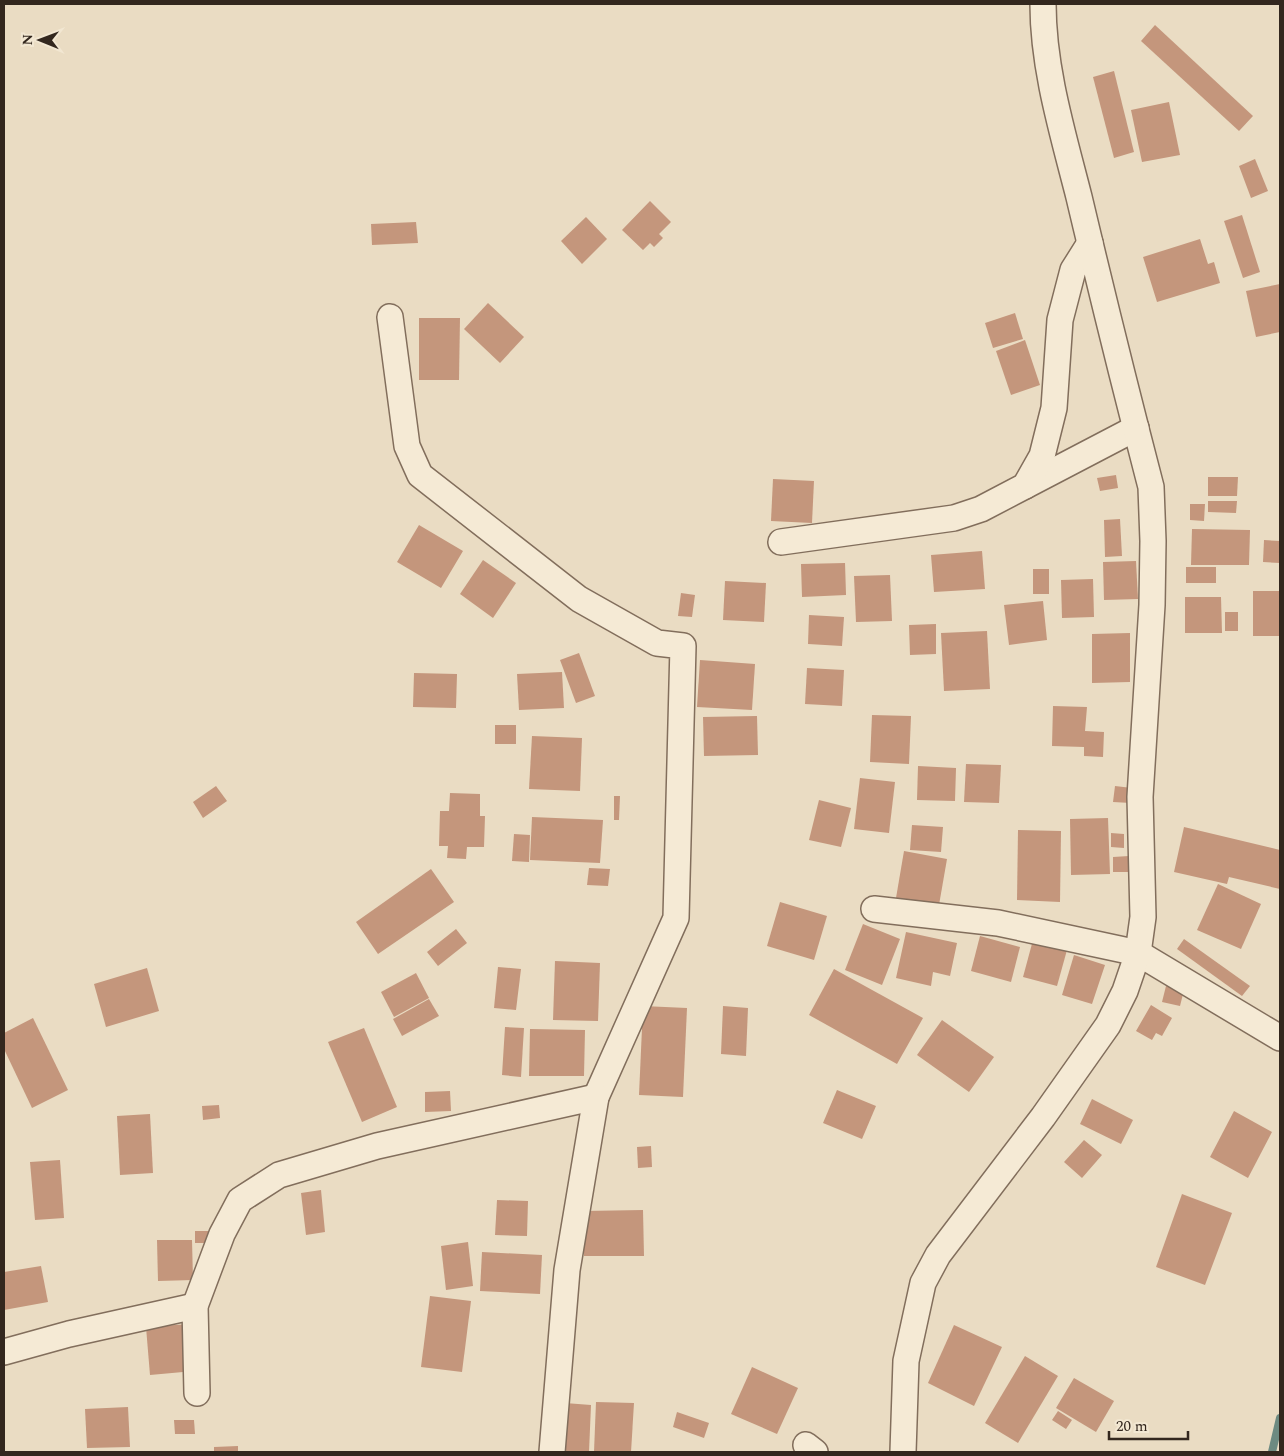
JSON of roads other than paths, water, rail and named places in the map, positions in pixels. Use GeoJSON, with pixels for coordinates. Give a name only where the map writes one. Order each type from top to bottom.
{"type":"FeatureCollection","features":[{"type":"Feature","properties":{"kind":"street"},"geometry":{"type":"LineString","coordinates":[[903,1452],[906,1361],[923,1283],[938,1254],[1043,1117],[1108,1025],[1124,991],[1138,953],[1143,918],[1140,797],[1152,605],[1154,541],[1151,487],[1090,243],[1049,68],[1043,27],[1043,4]]}},
{"type":"Feature","properties":{"kind":"street"},"geometry":{"type":"LineString","coordinates":[[1025,486],[1042,456],[1054,408],[1060,320],[1073,270],[1090,243]]}},
{"type":"Feature","properties":{"kind":"street"},"geometry":{"type":"LineString","coordinates":[[390,317],[407,446],[420,475],[579,599],[657,643],[683,646],[676,918],[596,1097],[567,1270],[552,1452]]}},
{"type":"Feature","properties":{"kind":"street"},"geometry":{"type":"LineString","coordinates":[[780,542],[954,518],[981,509],[1136,428]]}},
{"type":"Feature","properties":{"kind":"street"},"geometry":{"type":"LineString","coordinates":[[874,909],[998,923],[1138,953],[1280,1038]]}},
{"type":"Feature","properties":{"kind":"street"},"geometry":{"type":"LineString","coordinates":[[197,1393],[195,1306],[222,1234],[240,1200],[279,1175],[377,1146],[596,1097]]}},
{"type":"Feature","properties":{"kind":"street"},"geometry":{"type":"LineString","coordinates":[[4,1352],[69,1334],[195,1306]]}},
{"type":"Feature","properties":{"kind":"waterway"},"geometry":{"type":"LineString","coordinates":[[1272,1452],[1280,1418]]}}]}
